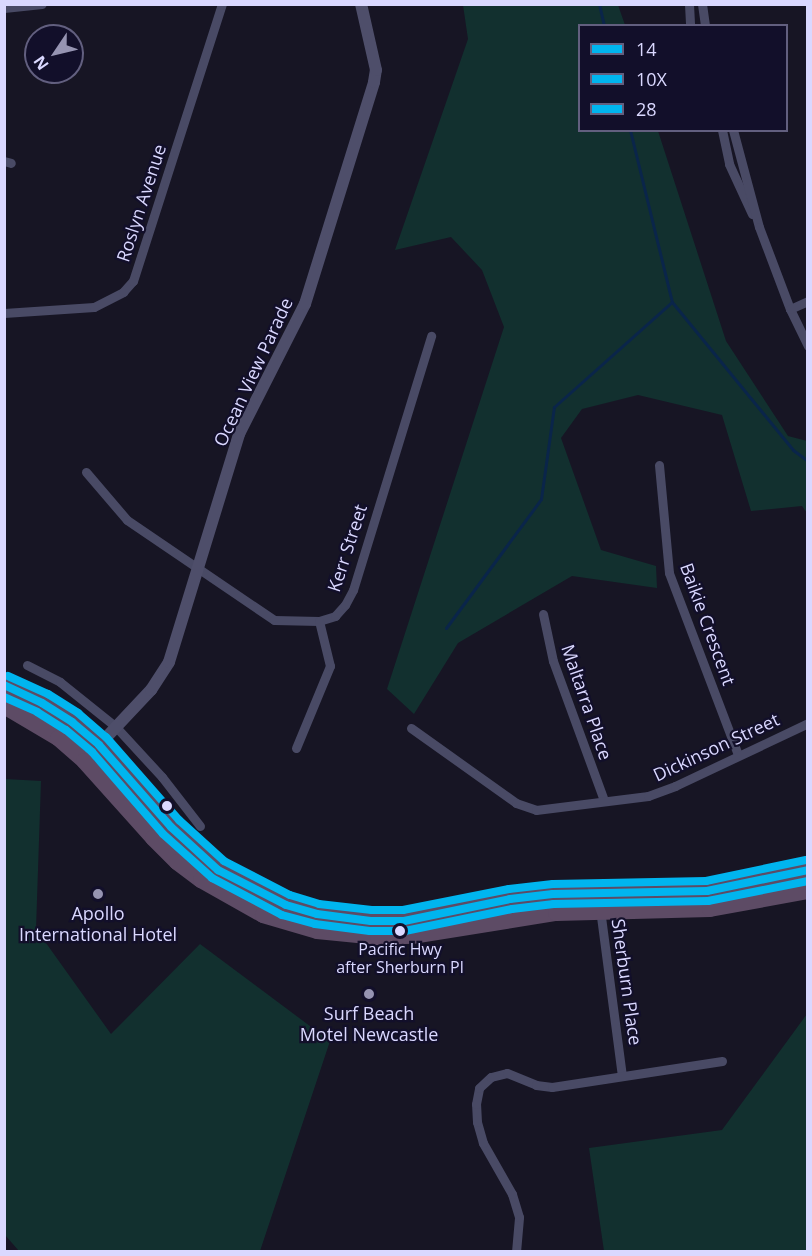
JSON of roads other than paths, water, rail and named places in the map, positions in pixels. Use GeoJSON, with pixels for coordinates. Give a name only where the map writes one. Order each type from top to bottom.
{"type":"FeatureCollection","features":[{"type":"Feature","properties":{"kind":"highway"},"geometry":{"type":"LineString","coordinates":[[4,685],[42,703],[72,722],[99,745],[197,853],[218,870],[285,905],[343,919],[404,921],[510,899],[598,892],[707,891],[807,870]]}},
{"type":"Feature","properties":{"kind":"highway"},"geometry":{"type":"LineString","coordinates":[[4,706],[58,738],[84,760],[177,862],[231,898],[285,922],[317,931],[378,937],[412,936],[556,913],[710,909],[807,891]]}},
{"type":"Feature","properties":{"kind":"street"},"geometry":{"type":"LineString","coordinates":[[4,8],[42,4]]}},
{"type":"Feature","properties":{"kind":"street","name":"Roslyn Avenue"},"geometry":{"type":"LineString","coordinates":[[4,313],[94,307],[123,292],[133,281],[222,4]]}},
{"type":"Feature","properties":{"kind":"street","name":"Ocean View Parade"},"geometry":{"type":"LineString","coordinates":[[84,760],[152,690],[165,669],[239,434],[305,304],[374,82],[376,70],[361,4]]}},
{"type":"Feature","properties":{"kind":"street"},"geometry":{"type":"LineString","coordinates":[[690,4],[690,24]]}},
{"type":"Feature","properties":{"kind":"street"},"geometry":{"type":"LineString","coordinates":[[702,4],[705,24]]}},
{"type":"Feature","properties":{"kind":"street"},"geometry":{"type":"LineString","coordinates":[[722,132],[729,164],[759,226]]}},
{"type":"Feature","properties":{"kind":"street"},"geometry":{"type":"LineString","coordinates":[[734,132],[759,226],[790,309],[807,346]]}},
{"type":"Feature","properties":{"kind":"street"},"geometry":{"type":"LineString","coordinates":[[790,309],[807,301]]}},
{"type":"Feature","properties":{"kind":"street","name":"Kerr Street"},"geometry":{"type":"LineString","coordinates":[[320,621],[334,616],[345,605],[352,590],[430,336]]}},
{"type":"Feature","properties":{"kind":"street","name":"Baikie Crescent"},"geometry":{"type":"LineString","coordinates":[[658,465],[669,573],[738,755]]}},
{"type":"Feature","properties":{"kind":"street"},"geometry":{"type":"LineString","coordinates":[[86,472],[127,520],[274,620],[320,621],[330,666],[296,748]]}},
{"type":"Feature","properties":{"kind":"street","name":"Maltarra Place"},"geometry":{"type":"LineString","coordinates":[[543,614],[553,661],[604,800]]}},
{"type":"Feature","properties":{"kind":"street"},"geometry":{"type":"LineString","coordinates":[[27,665],[60,682],[116,727],[162,777],[200,826]]}},
{"type":"Feature","properties":{"kind":"street","name":"Dickinson Street"},"geometry":{"type":"LineString","coordinates":[[411,728],[516,803],[536,810],[648,796],[675,786],[807,723]]}},
{"type":"Feature","properties":{"kind":"street","name":"Sherburn Place"},"geometry":{"type":"LineString","coordinates":[[598,892],[622,1075]]}},
{"type":"Feature","properties":{"kind":"street"},"geometry":{"type":"LineString","coordinates":[[516,1251],[519,1217],[512,1194],[483,1143],[476,1104],[479,1088],[491,1077],[507,1073],[536,1085],[552,1087],[722,1061]]}},
{"type":"Feature","properties":{"kind":"waterway"},"geometry":{"type":"LineString","coordinates":[[599,4],[604,24]]}},
{"type":"Feature","properties":{"kind":"waterway"},"geometry":{"type":"LineString","coordinates":[[630,132],[672,302],[793,450],[808,461]]}},
{"type":"Feature","properties":{"kind":"waterway"},"geometry":{"type":"LineString","coordinates":[[446,628],[541,499],[554,407],[672,302]]}},
{"type":"Feature","properties":{"kind":"place","name":"Apollo International Hotel"},"geometry":{"type":"Point","coordinates":[98,894]}},
{"type":"Feature","properties":{"kind":"place","name":"Pacific Hwy after Sherburn Pl"},"geometry":{"type":"Point","coordinates":[400,931]}},
{"type":"Feature","properties":{"kind":"place","name":"Surf Beach Motel Newcastle"},"geometry":{"type":"Point","coordinates":[369,994]}}]}
